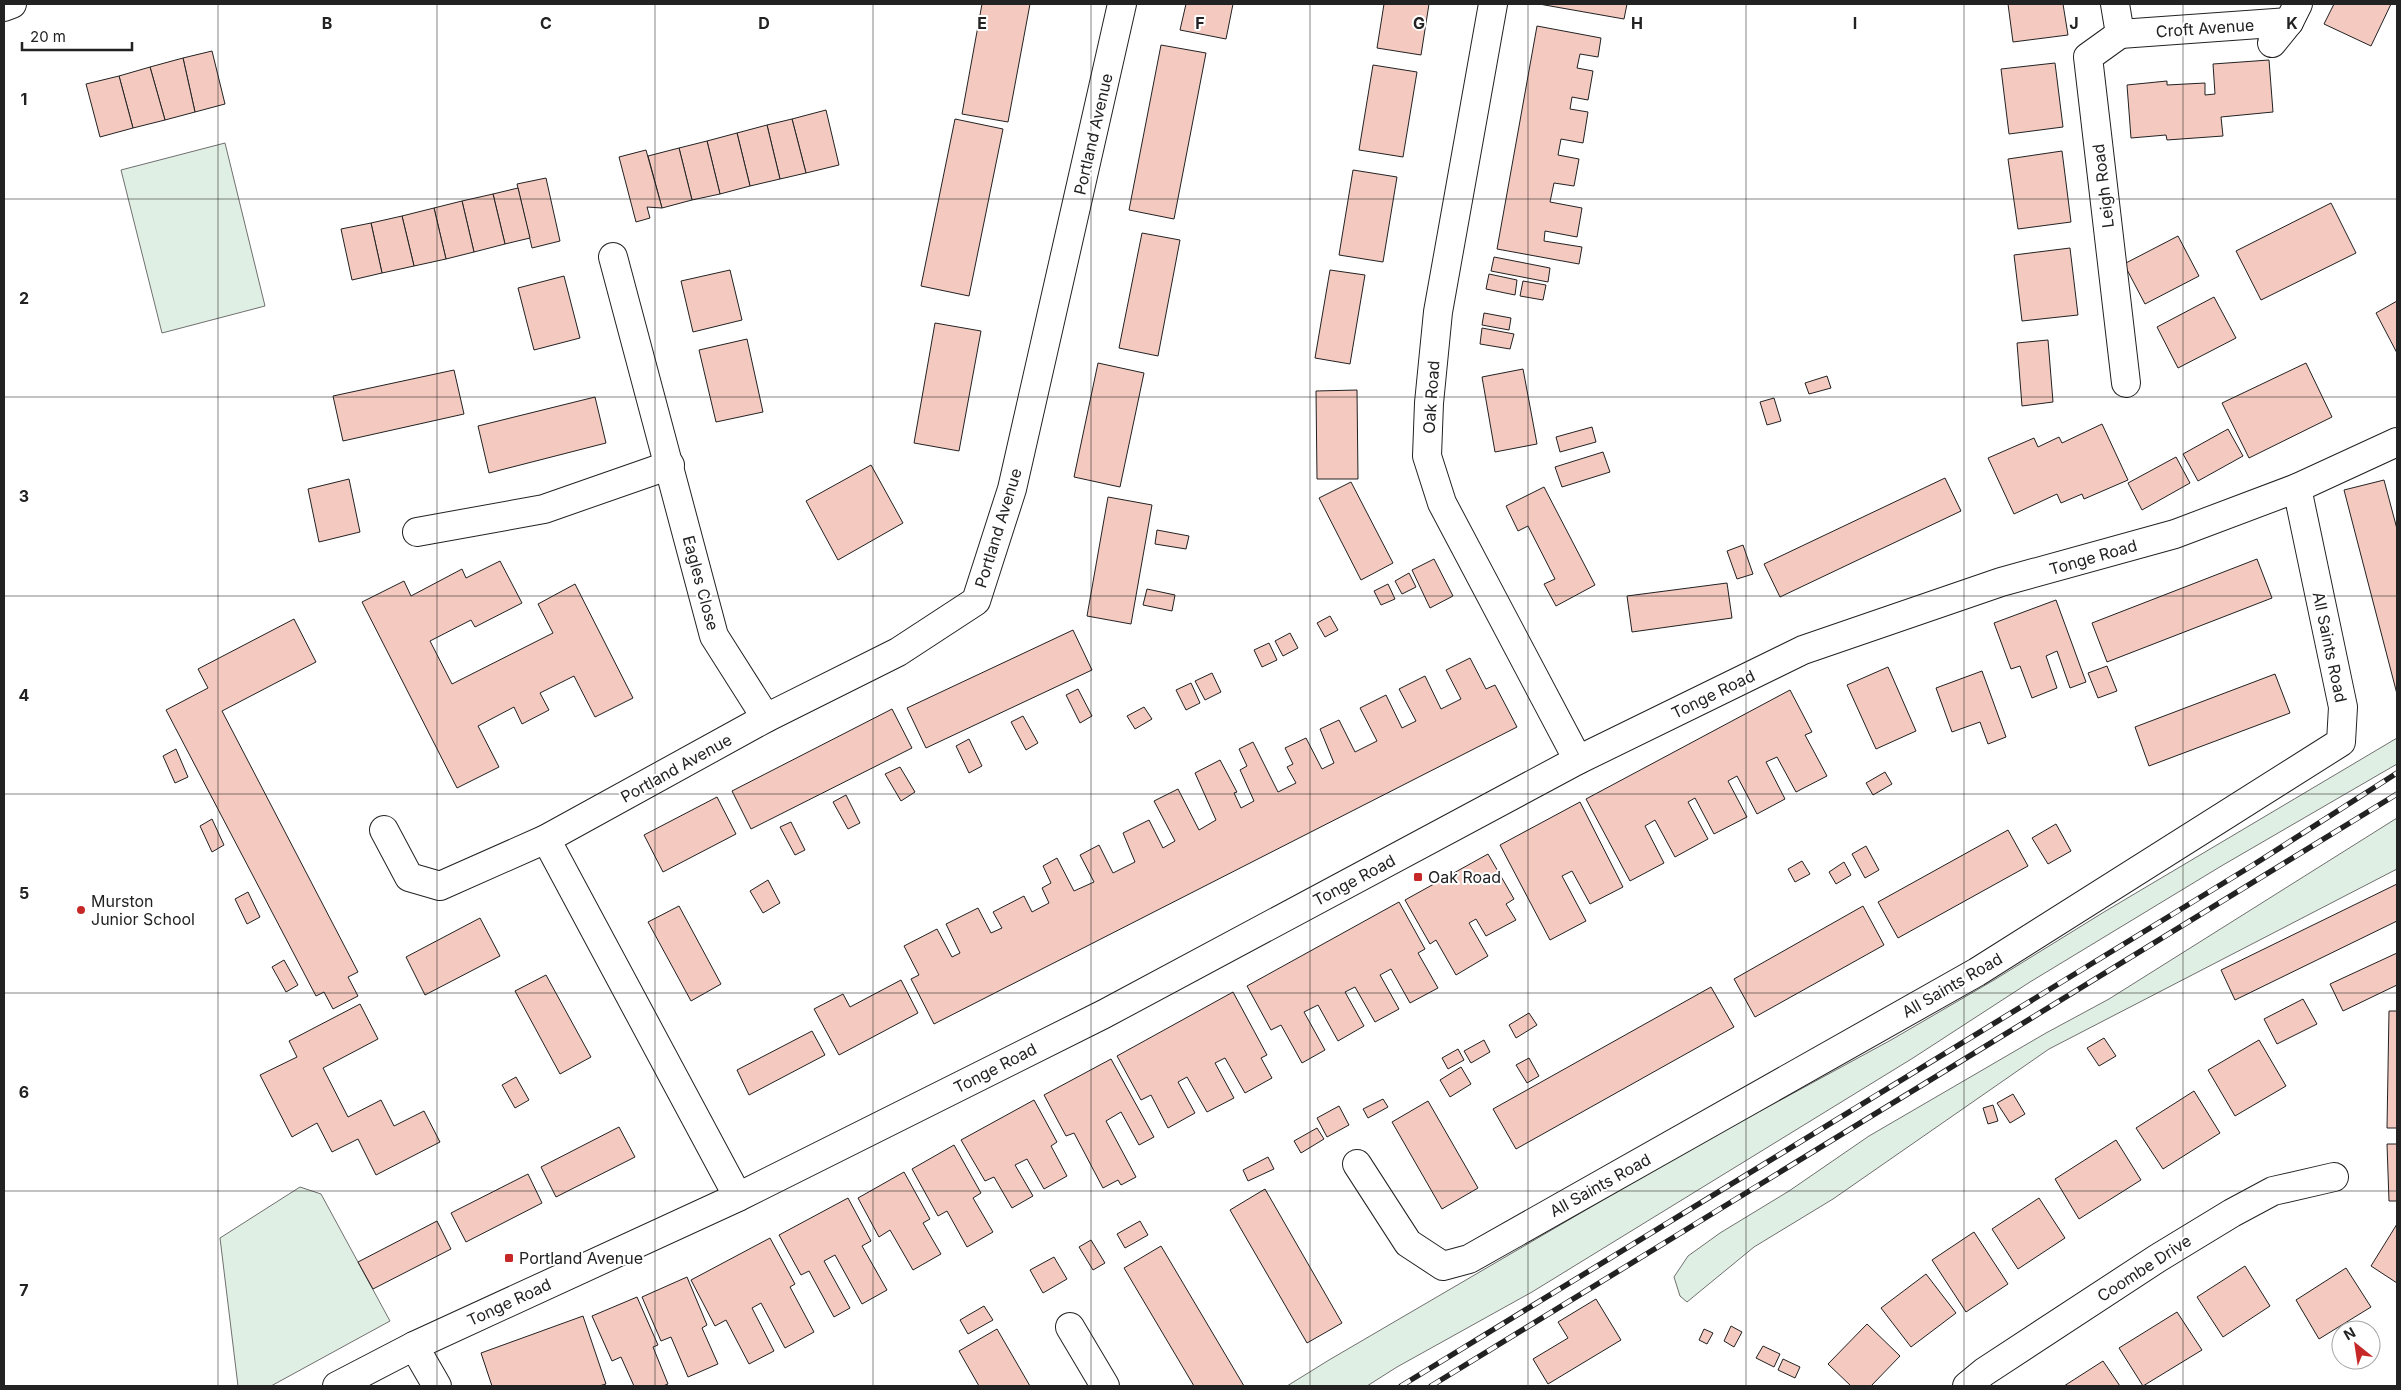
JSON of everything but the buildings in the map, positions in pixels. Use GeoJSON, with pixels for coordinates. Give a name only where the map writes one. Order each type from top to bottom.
{"type":"FeatureCollection","features":[{"type":"Feature","properties":{"kind":"street"},"geometry":{"type":"LineString","coordinates":[[4,7],[12,4]]}},
{"type":"Feature","properties":{"kind":"street","name":"Portland Avenue"},"geometry":{"type":"LineString","coordinates":[[384,830],[409,877],[440,886],[546,839],[766,718],[898,652],[976,601],[1012,489],[1122,4]]}},
{"type":"Feature","properties":{"kind":"street","name":"Oak Road"},"geometry":{"type":"LineString","coordinates":[[1492,4],[1438,312],[1429,404],[1427,456],[1442,503],[1578,760]]}},
{"type":"Feature","properties":{"kind":"street"},"geometry":{"type":"LineString","coordinates":[[2116,4],[2120,34]]}},
{"type":"Feature","properties":{"kind":"street","name":"Croft Avenue"},"geometry":{"type":"LineString","coordinates":[[2120,34],[2294,13]]}},
{"type":"Feature","properties":{"kind":"street","name":"Croft Avenue"},"geometry":{"type":"LineString","coordinates":[[2272,43],[2294,13]]}},
{"type":"Feature","properties":{"kind":"street","name":"Leigh Road"},"geometry":{"type":"LineString","coordinates":[[2120,34],[2088,57],[2126,383]]}},
{"type":"Feature","properties":{"kind":"street","name":"Eagles Close"},"geometry":{"type":"LineString","coordinates":[[613,257],[670,465],[714,636],[766,718]]}},
{"type":"Feature","properties":{"kind":"street","name":"Tonge Road"},"geometry":{"type":"LineString","coordinates":[[338,1386],[414,1346],[738,1197],[1104,1014],[1578,760],[1803,650],[2002,582],[2175,534],[2297,488],[2397,442]]}},
{"type":"Feature","properties":{"kind":"street"},"geometry":{"type":"LineString","coordinates":[[418,532],[544,509],[670,465]]}},
{"type":"Feature","properties":{"kind":"street","name":"All Saints Road"},"geometry":{"type":"LineString","coordinates":[[1357,1164],[1408,1243],[1443,1266],[1469,1259],[1977,972],[2341,742],[2344,707],[2297,488]]}},
{"type":"Feature","properties":{"kind":"street"},"geometry":{"type":"LineString","coordinates":[[546,839],[738,1197]]}},
{"type":"Feature","properties":{"kind":"street","name":"Coombe Drive"},"geometry":{"type":"LineString","coordinates":[[1967,1386],[2001,1361],[2232,1213],[2273,1191],[2334,1177]]}},
{"type":"Feature","properties":{"kind":"street"},"geometry":{"type":"LineString","coordinates":[[1070,1327],[1105,1386]]}},
{"type":"Feature","properties":{"kind":"street"},"geometry":{"type":"LineString","coordinates":[[414,1346],[437,1386]]}},
{"type":"Feature","properties":{"kind":"green space"},"geometry":{"type":"Polygon","coordinates":[[[225,143],[265,306],[162,333],[121,170],[225,143]]]}},
{"type":"Feature","properties":{"kind":"green space"},"geometry":{"type":"Polygon","coordinates":[[[2397,738],[2397,764],[2223,865],[2030,982],[1913,1058],[1532,1292],[1397,1367],[1367,1386],[1287,1386],[1685,1152],[1891,1040],[1994,980],[2104,912],[2397,738]]]}},
{"type":"Feature","properties":{"kind":"green space"},"geometry":{"type":"Polygon","coordinates":[[[2397,818],[2397,869],[2049,1049],[1833,1199],[1754,1247],[1687,1302],[1680,1296],[1674,1277],[1688,1256],[1720,1233],[1789,1191],[1869,1136],[2046,1033],[2109,999],[2397,818]]]}},
{"type":"Feature","properties":{"kind":"green space"},"geometry":{"type":"Polygon","coordinates":[[[300,1187],[321,1194],[390,1321],[271,1386],[238,1386],[220,1238],[300,1187]]]}},
{"type":"Feature","properties":{"kind":"railway"},"geometry":{"type":"LineString","coordinates":[[1401,1386],[2253,865],[2397,773]]}},
{"type":"Feature","properties":{"kind":"railway"},"geometry":{"type":"LineString","coordinates":[[1431,1386],[2397,794]]}},
{"type":"Feature","properties":{"kind":"place","name":"Oak Road"},"geometry":{"type":"Point","coordinates":[1418,877]}},
{"type":"Feature","properties":{"kind":"place","name":"Murston Junior School"},"geometry":{"type":"Point","coordinates":[81,910]}},
{"type":"Feature","properties":{"kind":"place","name":"Portland Avenue"},"geometry":{"type":"Point","coordinates":[509,1258]}}]}
